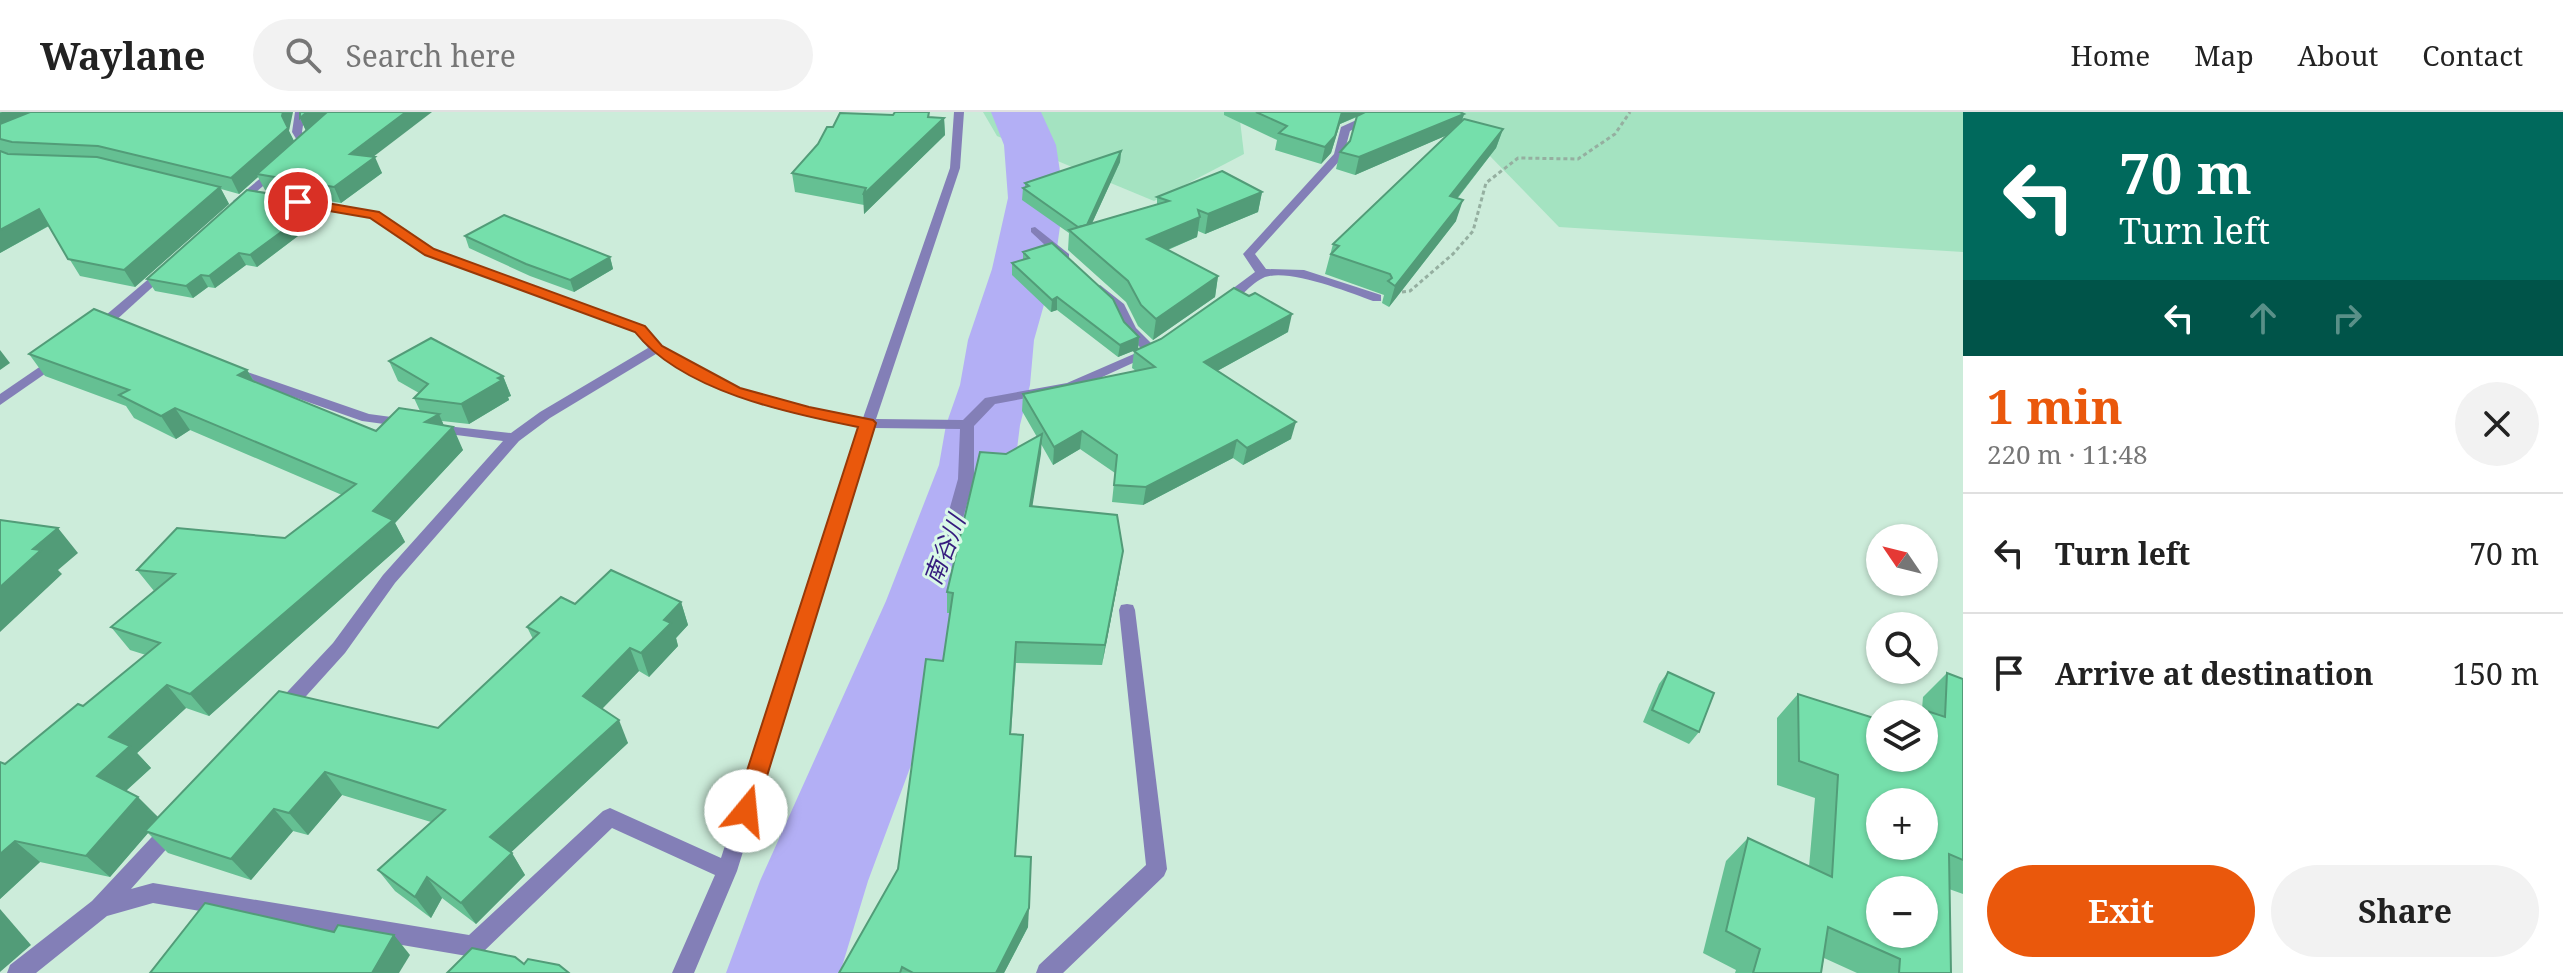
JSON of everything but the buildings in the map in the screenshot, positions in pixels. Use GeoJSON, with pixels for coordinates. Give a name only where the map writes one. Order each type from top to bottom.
{"type":"FeatureCollection","features":[{"type":"Feature","properties":{"kind":"street"},"geometry":{"type":"LineString","coordinates":[[300,112],[297,132],[305,145]]}},
{"type":"Feature","properties":{"kind":"street"},"geometry":{"type":"LineString","coordinates":[[683,973],[727,871],[868,423],[955,168],[959,112]]}},
{"type":"Feature","properties":{"kind":"street"},"geometry":{"type":"LineString","coordinates":[[1262,273],[1249,254],[1339,155],[1345,129],[1382,112]]}},
{"type":"Feature","properties":{"kind":"street"},"geometry":{"type":"LineString","coordinates":[[227,203],[250,196],[284,164]]}},
{"type":"Feature","properties":{"kind":"street"},"geometry":{"type":"LineString","coordinates":[[290,201],[374,215],[430,252],[640,329],[656,349],[735,391],[807,412],[868,423],[967,425]]}},
{"type":"Feature","properties":{"kind":"street"},"geometry":{"type":"LineString","coordinates":[[1035,230],[1077,269]]}},
{"type":"Feature","properties":{"kind":"street"},"geometry":{"type":"LineString","coordinates":[[84,339],[114,325],[174,261]]}},
{"type":"Feature","properties":{"kind":"street"},"geometry":{"type":"LineString","coordinates":[[1202,316],[1262,273],[1304,274],[1377,298]]}},
{"type":"Feature","properties":{"kind":"street"},"geometry":{"type":"LineString","coordinates":[[1088,278],[1120,307],[1130,330],[1152,351]]}},
{"type":"Feature","properties":{"kind":"street"},"geometry":{"type":"LineString","coordinates":[[944,557],[966,479],[967,425],[990,401],[1071,386],[1152,351],[1164,342]]}},
{"type":"Feature","properties":{"kind":"street"},"geometry":{"type":"LineString","coordinates":[[0,401],[72,348]]}},
{"type":"Feature","properties":{"kind":"street"},"geometry":{"type":"LineString","coordinates":[[267,727],[339,648],[389,579],[514,438],[545,415],[656,349]]}},
{"type":"Feature","properties":{"kind":"street"},"geometry":{"type":"LineString","coordinates":[[214,364],[367,418],[514,438]]}},
{"type":"Feature","properties":{"kind":"street"},"geometry":{"type":"LineString","coordinates":[[1047,973],[1157,869],[1127,610]]}},
{"type":"Feature","properties":{"kind":"street"},"geometry":{"type":"LineString","coordinates":[[18,973],[100,908],[183,817]]}},
{"type":"Feature","properties":{"kind":"street"},"geometry":{"type":"LineString","coordinates":[[100,908],[153,893],[473,946],[610,817],[727,871]]}},
{"type":"Feature","properties":{"kind":"path"},"geometry":{"type":"LineString","coordinates":[[1377,298],[1410,291],[1453,254],[1473,231],[1486,183],[1518,158],[1578,159],[1615,134],[1630,112]]}},
{"type":"Feature","properties":{"kind":"green space"},"geometry":{"type":"Polygon","coordinates":[[[983,112],[1239,112],[1244,154],[1154,201],[997,136],[983,112]]]}},
{"type":"Feature","properties":{"kind":"green space"},"geometry":{"type":"Polygon","coordinates":[[[1447,112],[1963,112],[1963,252],[1559,227],[1447,112]]]}},
{"type":"Feature","properties":{"kind":"waterway","name":"南谷川"},"geometry":{"type":"LineString","coordinates":[[783,973],[814,881],[929,601],[977,465],[983,425],[995,385],[1001,340],[1023,269],[1036,198],[1030,145],[1016,112]]}},
{"type":"Feature","properties":{"kind":"route"},"geometry":{"type":"LineString","coordinates":[[298,202],[374,215],[430,252],[640,329],[656,349],[735,391],[807,412],[868,423],[746,811]]}}]}
